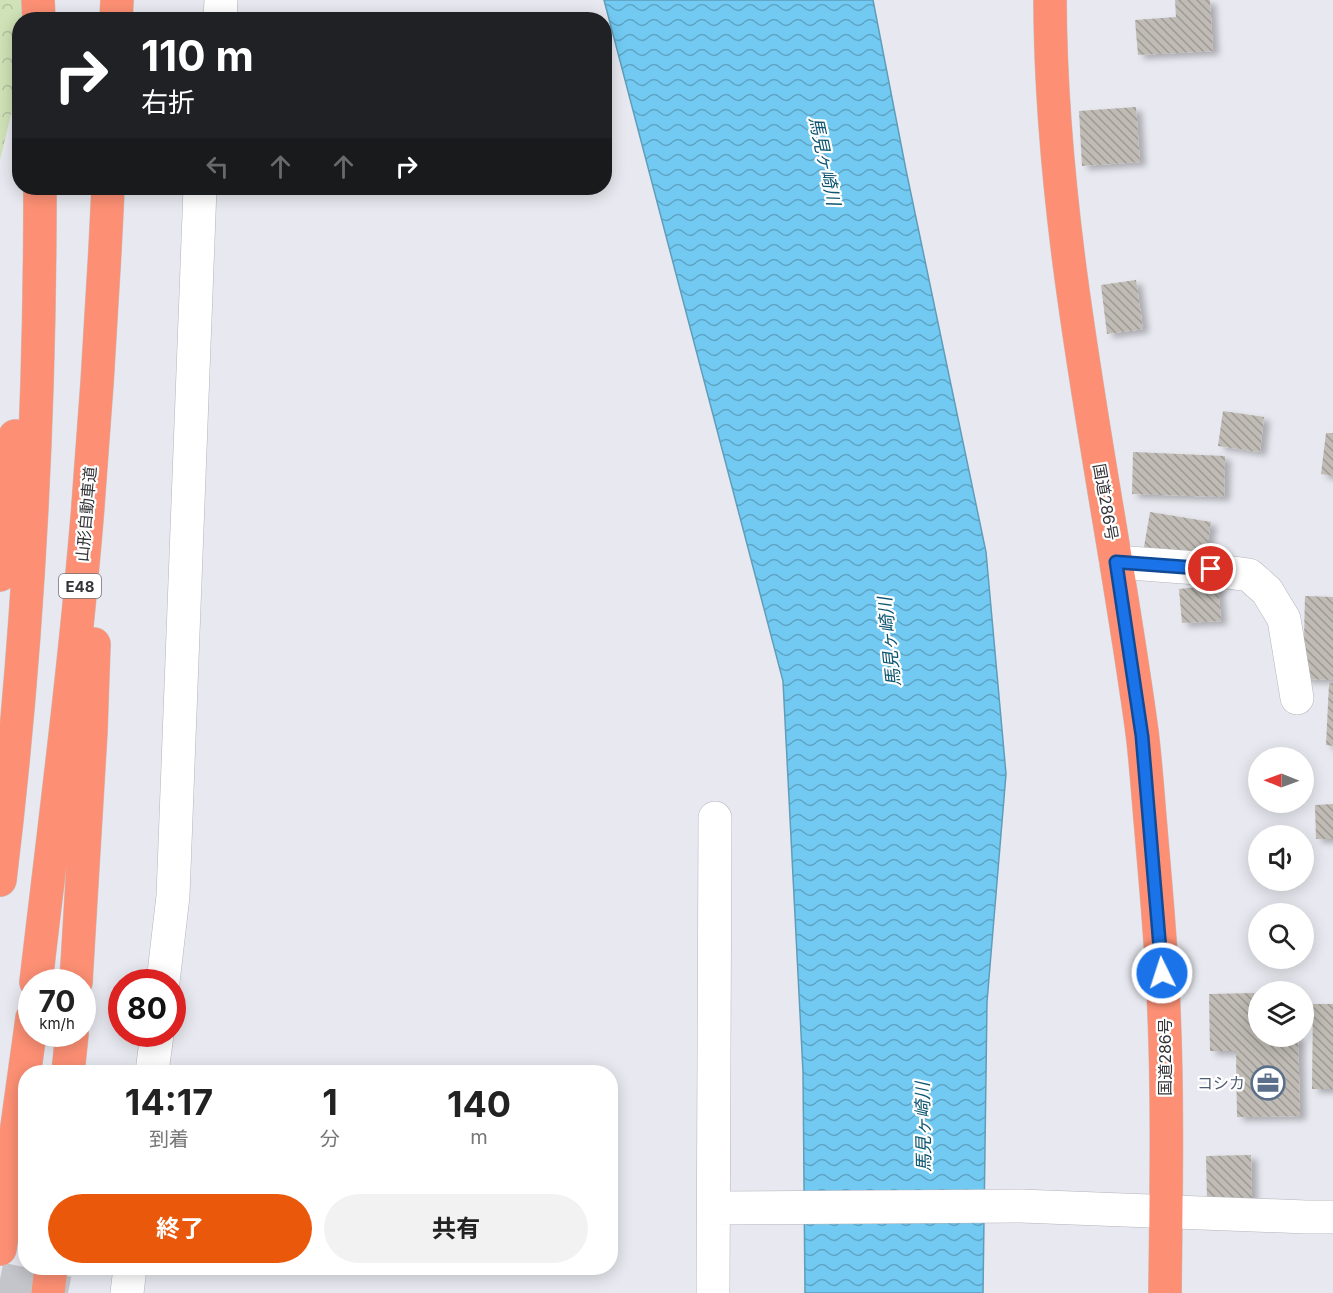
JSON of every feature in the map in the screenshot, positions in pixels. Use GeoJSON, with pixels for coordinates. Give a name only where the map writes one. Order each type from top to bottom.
{"type":"FeatureCollection","features":[{"type":"Feature","properties":{"kind":"highway","name":"国道286号"},"geometry":{"type":"LineString","coordinates":[[1050,0],[1050,66],[1059,185],[1085,385],[1116,562],[1142,736],[1156,891],[1164,1013],[1165,1293]]}},
{"type":"Feature","properties":{"kind":"highway"},"geometry":{"type":"LineString","coordinates":[[0,575],[9,506],[38,195]]}},
{"type":"Feature","properties":{"kind":"highway"},"geometry":{"type":"LineString","coordinates":[[0,880],[20,682],[33,502],[40,323],[39,195]]}},
{"type":"Feature","properties":{"kind":"highway","name":"山形自動車道"},"geometry":{"type":"LineString","coordinates":[[38,969],[87,520],[103,304],[108,195]]}},
{"type":"Feature","properties":{"kind":"highway"},"geometry":{"type":"LineString","coordinates":[[77,969],[91,730],[103,304]]}},
{"type":"Feature","properties":{"kind":"highway"},"geometry":{"type":"LineString","coordinates":[[25,1065],[28,1047]]}},
{"type":"Feature","properties":{"kind":"highway"},"geometry":{"type":"LineString","coordinates":[[69,1065],[71,1047]]}},
{"type":"Feature","properties":{"kind":"highway"},"geometry":{"type":"LineString","coordinates":[[0,1249],[18,1119]]}},
{"type":"Feature","properties":{"kind":"highway"},"geometry":{"type":"LineString","coordinates":[[48,1293],[50,1275]]}},
{"type":"Feature","properties":{"kind":"street"},"geometry":{"type":"LineString","coordinates":[[165,969],[173,896],[200,195]]}},
{"type":"Feature","properties":{"kind":"street"},"geometry":{"type":"LineString","coordinates":[[1116,562],[1197,568],[1249,575],[1267,591],[1284,619],[1296,698]]}},
{"type":"Feature","properties":{"kind":"street"},"geometry":{"type":"LineString","coordinates":[[713,1293],[716,818]]}},
{"type":"Feature","properties":{"kind":"street"},"geometry":{"type":"LineString","coordinates":[[153,1065],[155,1047]]}},
{"type":"Feature","properties":{"kind":"street"},"geometry":{"type":"LineString","coordinates":[[714,1208],[1021,1206],[1333,1217]]}},
{"type":"Feature","properties":{"kind":"street"},"geometry":{"type":"LineString","coordinates":[[127,1293],[129,1275]]}},
{"type":"Feature","properties":{"kind":"green space"},"geometry":{"type":"Polygon","coordinates":[[[0,0],[40,0],[37,12],[12,12],[12,111],[0,160],[0,0]]]}},
{"type":"Feature","properties":{"kind":"water","name":"馬見ヶ崎川"},"geometry":{"type":"Polygon","coordinates":[[[604,0],[873,0],[986,552],[1006,774],[987,1002],[983,1293],[805,1293],[803,1072],[783,681],[612,30],[612,12],[607,12],[604,0]]]}},
{"type":"Feature","properties":{"kind":"building"},"geometry":{"type":"Polygon","coordinates":[[[1175,0],[1210,0],[1213,51],[1138,55],[1135,20],[1176,17],[1175,0]]]}},
{"type":"Feature","properties":{"kind":"building"},"geometry":{"type":"Polygon","coordinates":[[[1136,107],[1140,162],[1082,166],[1079,111],[1136,107]]]}},
{"type":"Feature","properties":{"kind":"building"},"geometry":{"type":"Polygon","coordinates":[[[1136,280],[1143,329],[1107,334],[1101,285],[1136,280]]]}},
{"type":"Feature","properties":{"kind":"building"},"geometry":{"type":"Polygon","coordinates":[[[1223,411],[1264,417],[1260,452],[1218,446],[1223,411]]]}},
{"type":"Feature","properties":{"kind":"building"},"geometry":{"type":"Polygon","coordinates":[[[1326,433],[1333,433],[1333,476],[1321,474],[1326,433]]]}},
{"type":"Feature","properties":{"kind":"building"},"geometry":{"type":"Polygon","coordinates":[[[1133,452],[1225,456],[1224,497],[1132,494],[1133,452]]]}},
{"type":"Feature","properties":{"kind":"building"},"geometry":{"type":"Polygon","coordinates":[[[1150,512],[1211,522],[1205,558],[1144,547],[1150,512]]]}},
{"type":"Feature","properties":{"kind":"building"},"geometry":{"type":"Polygon","coordinates":[[[1218,585],[1221,621],[1182,623],[1179,589],[1218,585]]]}},
{"type":"Feature","properties":{"kind":"building"},"geometry":{"type":"Polygon","coordinates":[[[1305,596],[1333,597],[1333,680],[1303,679],[1305,596]]]}},
{"type":"Feature","properties":{"kind":"building"},"geometry":{"type":"Polygon","coordinates":[[[1329,683],[1333,683],[1333,746],[1326,745],[1329,683]]]}},
{"type":"Feature","properties":{"kind":"building"},"geometry":{"type":"Polygon","coordinates":[[[1333,804],[1333,839],[1316,839],[1315,805],[1333,804]]]}},
{"type":"Feature","properties":{"kind":"building","name":"コシカ"},"geometry":{"type":"Polygon","coordinates":[[[1248,993],[1248,1047],[1298,1047],[1300,1116],[1237,1117],[1236,1051],[1210,1051],[1209,994],[1248,993]]]}},
{"type":"Feature","properties":{"kind":"building"},"geometry":{"type":"Polygon","coordinates":[[[1314,1004],[1333,1004],[1333,1089],[1312,1089],[1314,1004]]]}},
{"type":"Feature","properties":{"kind":"building"},"geometry":{"type":"Polygon","coordinates":[[[1251,1155],[1252,1199],[1207,1200],[1206,1156],[1251,1155]]]}},
{"type":"Feature","properties":{"kind":"tunnel"},"geometry":{"type":"LineString","coordinates":[[0,1279],[68,1293]]}},
{"type":"Feature","properties":{"kind":"place","name":"コシカ"},"geometry":{"type":"Point","coordinates":[1268,1083]}},
{"type":"Feature","properties":{"kind":"route"},"geometry":{"type":"LineString","coordinates":[[1162,973],[1142,736],[1116,562],[1211,569]]}}]}
